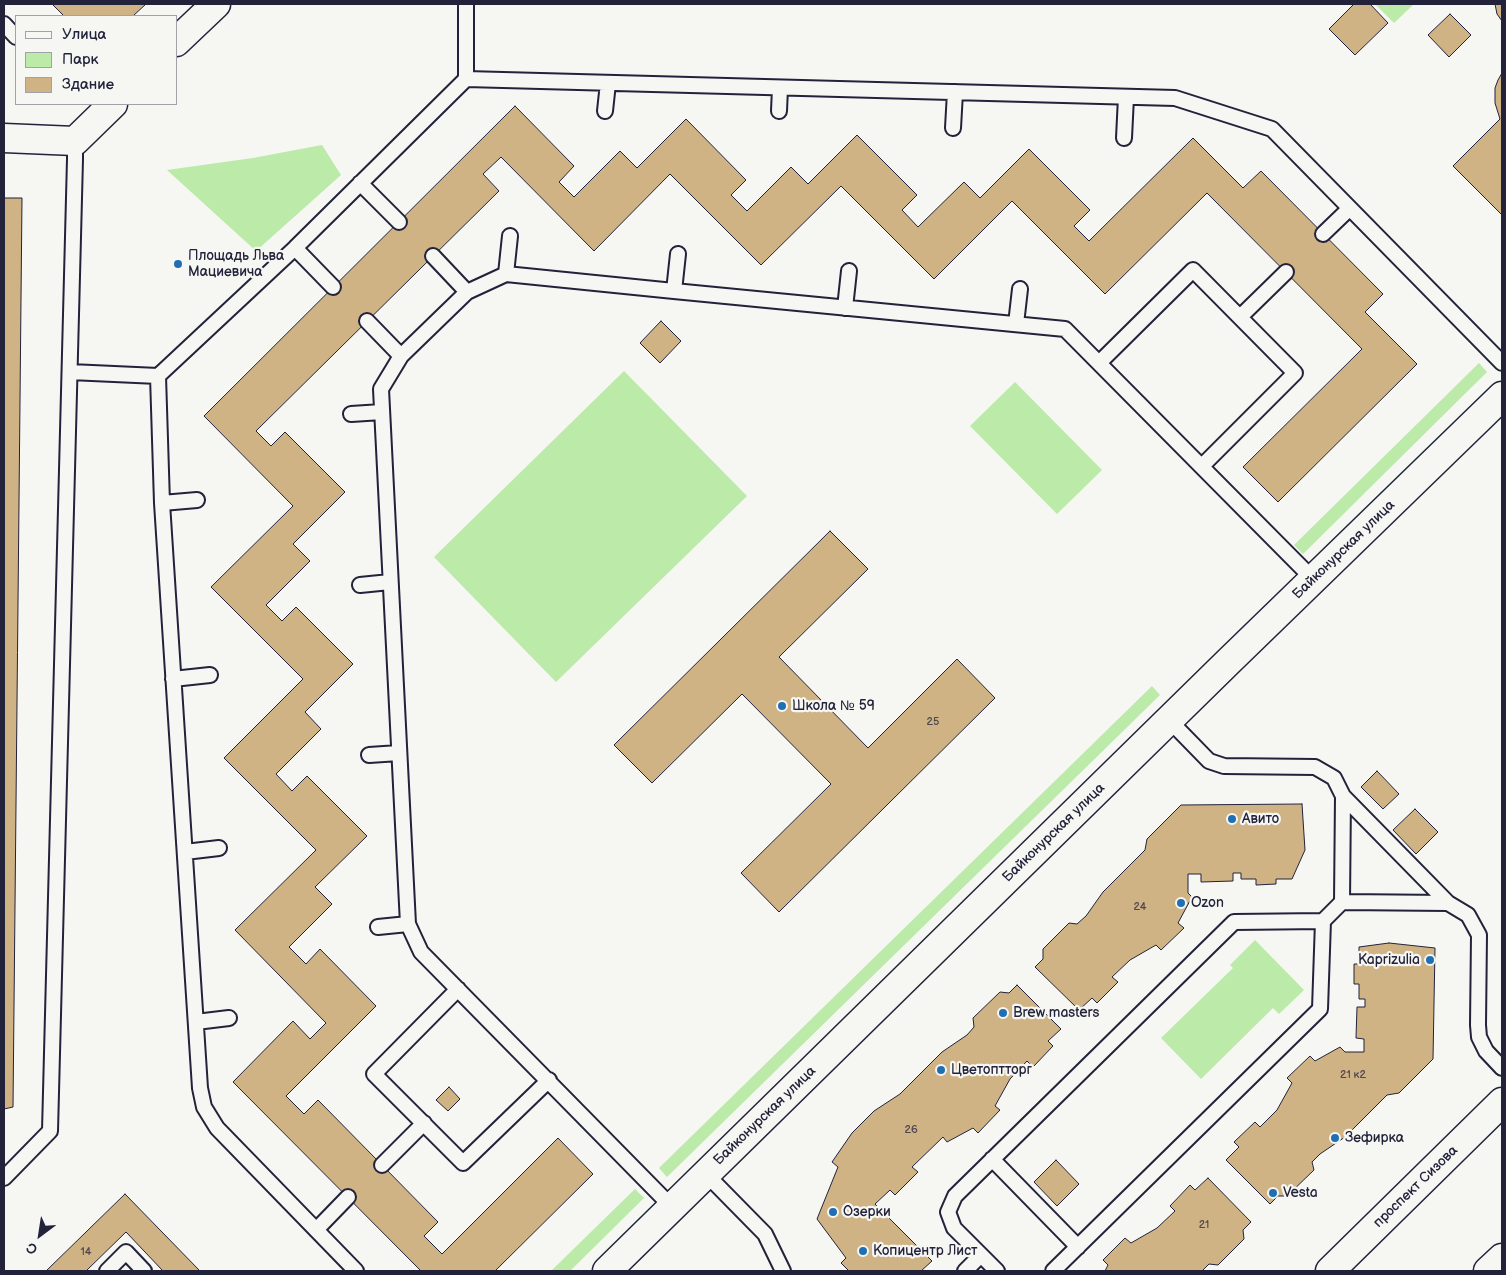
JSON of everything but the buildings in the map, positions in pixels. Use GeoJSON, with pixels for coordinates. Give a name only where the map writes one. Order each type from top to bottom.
{"type":"FeatureCollection","features":[{"type":"Feature","properties":{"kind":"street"},"geometry":{"type":"LineString","coordinates":[[178,40],[216,4]]}},
{"type":"Feature","properties":{"kind":"street"},"geometry":{"type":"LineString","coordinates":[[4,138],[74,141],[112,105]]}},
{"type":"Feature","properties":{"kind":"street","name":"Байконурская улица"},"geometry":{"type":"LineString","coordinates":[[607,1271],[1502,396]]}},
{"type":"Feature","properties":{"kind":"street","name":"проспект Сизова"},"geometry":{"type":"LineString","coordinates":[[1330,1271],[1502,1102]]}},
{"type":"Feature","properties":{"kind":"street"},"geometry":{"type":"LineString","coordinates":[[1488,1271],[1502,1258]]}},
{"type":"Feature","properties":{"kind":"lane"},"geometry":{"type":"LineString","coordinates":[[70,372],[158,376],[295,248],[466,79],[466,4]]}},
{"type":"Feature","properties":{"kind":"lane"},"geometry":{"type":"LineString","coordinates":[[4,24],[15,36]]}},
{"type":"Feature","properties":{"kind":"lane"},"geometry":{"type":"LineString","coordinates":[[466,79],[1175,98],[1272,129],[1502,364]]}},
{"type":"Feature","properties":{"kind":"lane"},"geometry":{"type":"LineString","coordinates":[[605,111],[608,83]]}},
{"type":"Feature","properties":{"kind":"lane"},"geometry":{"type":"LineString","coordinates":[[779,111],[780,88]]}},
{"type":"Feature","properties":{"kind":"lane"},"geometry":{"type":"LineString","coordinates":[[953,128],[955,92]]}},
{"type":"Feature","properties":{"kind":"lane"},"geometry":{"type":"LineString","coordinates":[[1124,138],[1126,97]]}},
{"type":"Feature","properties":{"kind":"lane"},"geometry":{"type":"LineString","coordinates":[[4,1178],[50,1132],[70,372],[74,141]]}},
{"type":"Feature","properties":{"kind":"lane"},"geometry":{"type":"LineString","coordinates":[[360,183],[399,222]]}},
{"type":"Feature","properties":{"kind":"lane"},"geometry":{"type":"LineString","coordinates":[[1323,234],[1349,209]]}},
{"type":"Feature","properties":{"kind":"lane"},"geometry":{"type":"LineString","coordinates":[[506,274],[510,236]]}},
{"type":"Feature","properties":{"kind":"lane"},"geometry":{"type":"LineString","coordinates":[[295,248],[334,287]]}},
{"type":"Feature","properties":{"kind":"lane"},"geometry":{"type":"LineString","coordinates":[[674,291],[678,254]]}},
{"type":"Feature","properties":{"kind":"lane"},"geometry":{"type":"LineString","coordinates":[[433,256],[467,292]]}},
{"type":"Feature","properties":{"kind":"lane"},"geometry":{"type":"LineString","coordinates":[[1099,363],[1193,270],[1296,373],[1202,466]]}},
{"type":"Feature","properties":{"kind":"lane"},"geometry":{"type":"LineString","coordinates":[[845,308],[849,271]]}},
{"type":"Feature","properties":{"kind":"lane"},"geometry":{"type":"LineString","coordinates":[[1240,317],[1286,272]]}},
{"type":"Feature","properties":{"kind":"lane"},"geometry":{"type":"LineString","coordinates":[[672,1207],[421,952],[408,924],[381,390],[401,356],[467,292],[506,274],[1065,329],[1314,580]]}},
{"type":"Feature","properties":{"kind":"lane"},"geometry":{"type":"LineString","coordinates":[[1016,324],[1020,289]]}},
{"type":"Feature","properties":{"kind":"lane"},"geometry":{"type":"LineString","coordinates":[[368,321],[401,356]]}},
{"type":"Feature","properties":{"kind":"lane"},"geometry":{"type":"LineString","coordinates":[[158,376],[162,504],[200,1088],[204,1107],[217,1128],[356,1271]]}},
{"type":"Feature","properties":{"kind":"lane"},"geometry":{"type":"LineString","coordinates":[[352,414],[382,412]]}},
{"type":"Feature","properties":{"kind":"lane"},"geometry":{"type":"LineString","coordinates":[[162,504],[197,500]]}},
{"type":"Feature","properties":{"kind":"lane"},"geometry":{"type":"LineString","coordinates":[[360,585],[390,582]]}},
{"type":"Feature","properties":{"kind":"lane"},"geometry":{"type":"LineString","coordinates":[[174,679],[210,675]]}},
{"type":"Feature","properties":{"kind":"lane"},"geometry":{"type":"LineString","coordinates":[[1169,720],[1209,761],[1224,766],[1315,767],[1334,778],[1343,796],[1448,903],[1468,915],[1479,935],[1478,1025],[1480,1037],[1486,1051],[1502,1068]]}},
{"type":"Feature","properties":{"kind":"lane"},"geometry":{"type":"LineString","coordinates":[[369,755],[399,753]]}},
{"type":"Feature","properties":{"kind":"lane"},"geometry":{"type":"LineString","coordinates":[[1053,1271],[1320,1009],[1323,921],[1342,902],[1343,796]]}},
{"type":"Feature","properties":{"kind":"lane"},"geometry":{"type":"LineString","coordinates":[[185,852],[219,848]]}},
{"type":"Feature","properties":{"kind":"lane"},"geometry":{"type":"LineString","coordinates":[[1342,902],[1448,903]]}},
{"type":"Feature","properties":{"kind":"lane"},"geometry":{"type":"LineString","coordinates":[[997,1271],[954,1228],[948,1212],[955,1196],[1234,922],[1323,921]]}},
{"type":"Feature","properties":{"kind":"lane"},"geometry":{"type":"LineString","coordinates":[[378,927],[408,924]]}},
{"type":"Feature","properties":{"kind":"lane"},"geometry":{"type":"LineString","coordinates":[[458,989],[374,1074],[463,1164],[549,1080]]}},
{"type":"Feature","properties":{"kind":"lane"},"geometry":{"type":"LineString","coordinates":[[196,1022],[229,1018]]}},
{"type":"Feature","properties":{"kind":"lane"},"geometry":{"type":"LineString","coordinates":[[382,1165],[424,1123]]}},
{"type":"Feature","properties":{"kind":"lane"},"geometry":{"type":"LineString","coordinates":[[992,1159],[1078,1247]]}},
{"type":"Feature","properties":{"kind":"lane"},"geometry":{"type":"LineString","coordinates":[[706,1174],[764,1234],[783,1271]]}},
{"type":"Feature","properties":{"kind":"lane"},"geometry":{"type":"LineString","coordinates":[[316,1230],[348,1198]]}},
{"type":"Feature","properties":{"kind":"lane"},"geometry":{"type":"LineString","coordinates":[[107,1271],[126,1252],[144,1271]]}},
{"type":"Feature","properties":{"kind":"lane"},"geometry":{"type":"LineString","coordinates":[[965,1271],[981,1255]]}},
{"type":"Feature","properties":{"kind":"green space"},"geometry":{"type":"Polygon","coordinates":[[[1375,4],[1414,4],[1394,23],[1375,4]]]}},
{"type":"Feature","properties":{"kind":"green space"},"geometry":{"type":"Polygon","coordinates":[[[322,145],[341,175],[256,251],[167,170],[253,158],[322,145]]]}},
{"type":"Feature","properties":{"kind":"green space"},"geometry":{"type":"Polygon","coordinates":[[[1479,363],[1487,372],[1303,554],[1294,545],[1479,363]]]}},
{"type":"Feature","properties":{"kind":"green space"},"geometry":{"type":"Polygon","coordinates":[[[624,371],[747,496],[556,682],[434,557],[624,371]]]}},
{"type":"Feature","properties":{"kind":"green space"},"geometry":{"type":"Polygon","coordinates":[[[1015,382],[1102,470],[1057,514],[970,426],[1015,382]]]}},
{"type":"Feature","properties":{"kind":"green space"},"geometry":{"type":"Polygon","coordinates":[[[1152,686],[1160,695],[667,1177],[659,1168],[1152,686]]]}},
{"type":"Feature","properties":{"kind":"green space"},"geometry":{"type":"Polygon","coordinates":[[[1255,940],[1304,990],[1279,1014],[1273,1008],[1201,1079],[1161,1038],[1233,968],[1230,965],[1255,940]]]}},
{"type":"Feature","properties":{"kind":"green space"},"geometry":{"type":"Polygon","coordinates":[[[635,1189],[644,1198],[570,1271],[551,1271],[635,1189]]]}},
{"type":"Feature","properties":{"kind":"place","name":"Площадь Льва Мациевича"},"geometry":{"type":"Point","coordinates":[178,264]}},
{"type":"Feature","properties":{"kind":"place","name":"Школа № 59"},"geometry":{"type":"Point","coordinates":[782,706]}},
{"type":"Feature","properties":{"kind":"place","name":"Авито"},"geometry":{"type":"Point","coordinates":[1232,819]}},
{"type":"Feature","properties":{"kind":"place","name":"Ozon"},"geometry":{"type":"Point","coordinates":[1181,903]}},
{"type":"Feature","properties":{"kind":"place","name":"Kaprizulia"},"geometry":{"type":"Point","coordinates":[1430,960]}},
{"type":"Feature","properties":{"kind":"place","name":"Brew masters"},"geometry":{"type":"Point","coordinates":[1003,1013]}},
{"type":"Feature","properties":{"kind":"place","name":"Цветоптторг"},"geometry":{"type":"Point","coordinates":[941,1070]}},
{"type":"Feature","properties":{"kind":"place","name":"Зефирка"},"geometry":{"type":"Point","coordinates":[1335,1138]}},
{"type":"Feature","properties":{"kind":"place","name":"Vesta"},"geometry":{"type":"Point","coordinates":[1273,1193]}},
{"type":"Feature","properties":{"kind":"place","name":"Озерки"},"geometry":{"type":"Point","coordinates":[833,1212]}},
{"type":"Feature","properties":{"kind":"place","name":"Копицентр Лист"},"geometry":{"type":"Point","coordinates":[863,1251]}}]}
